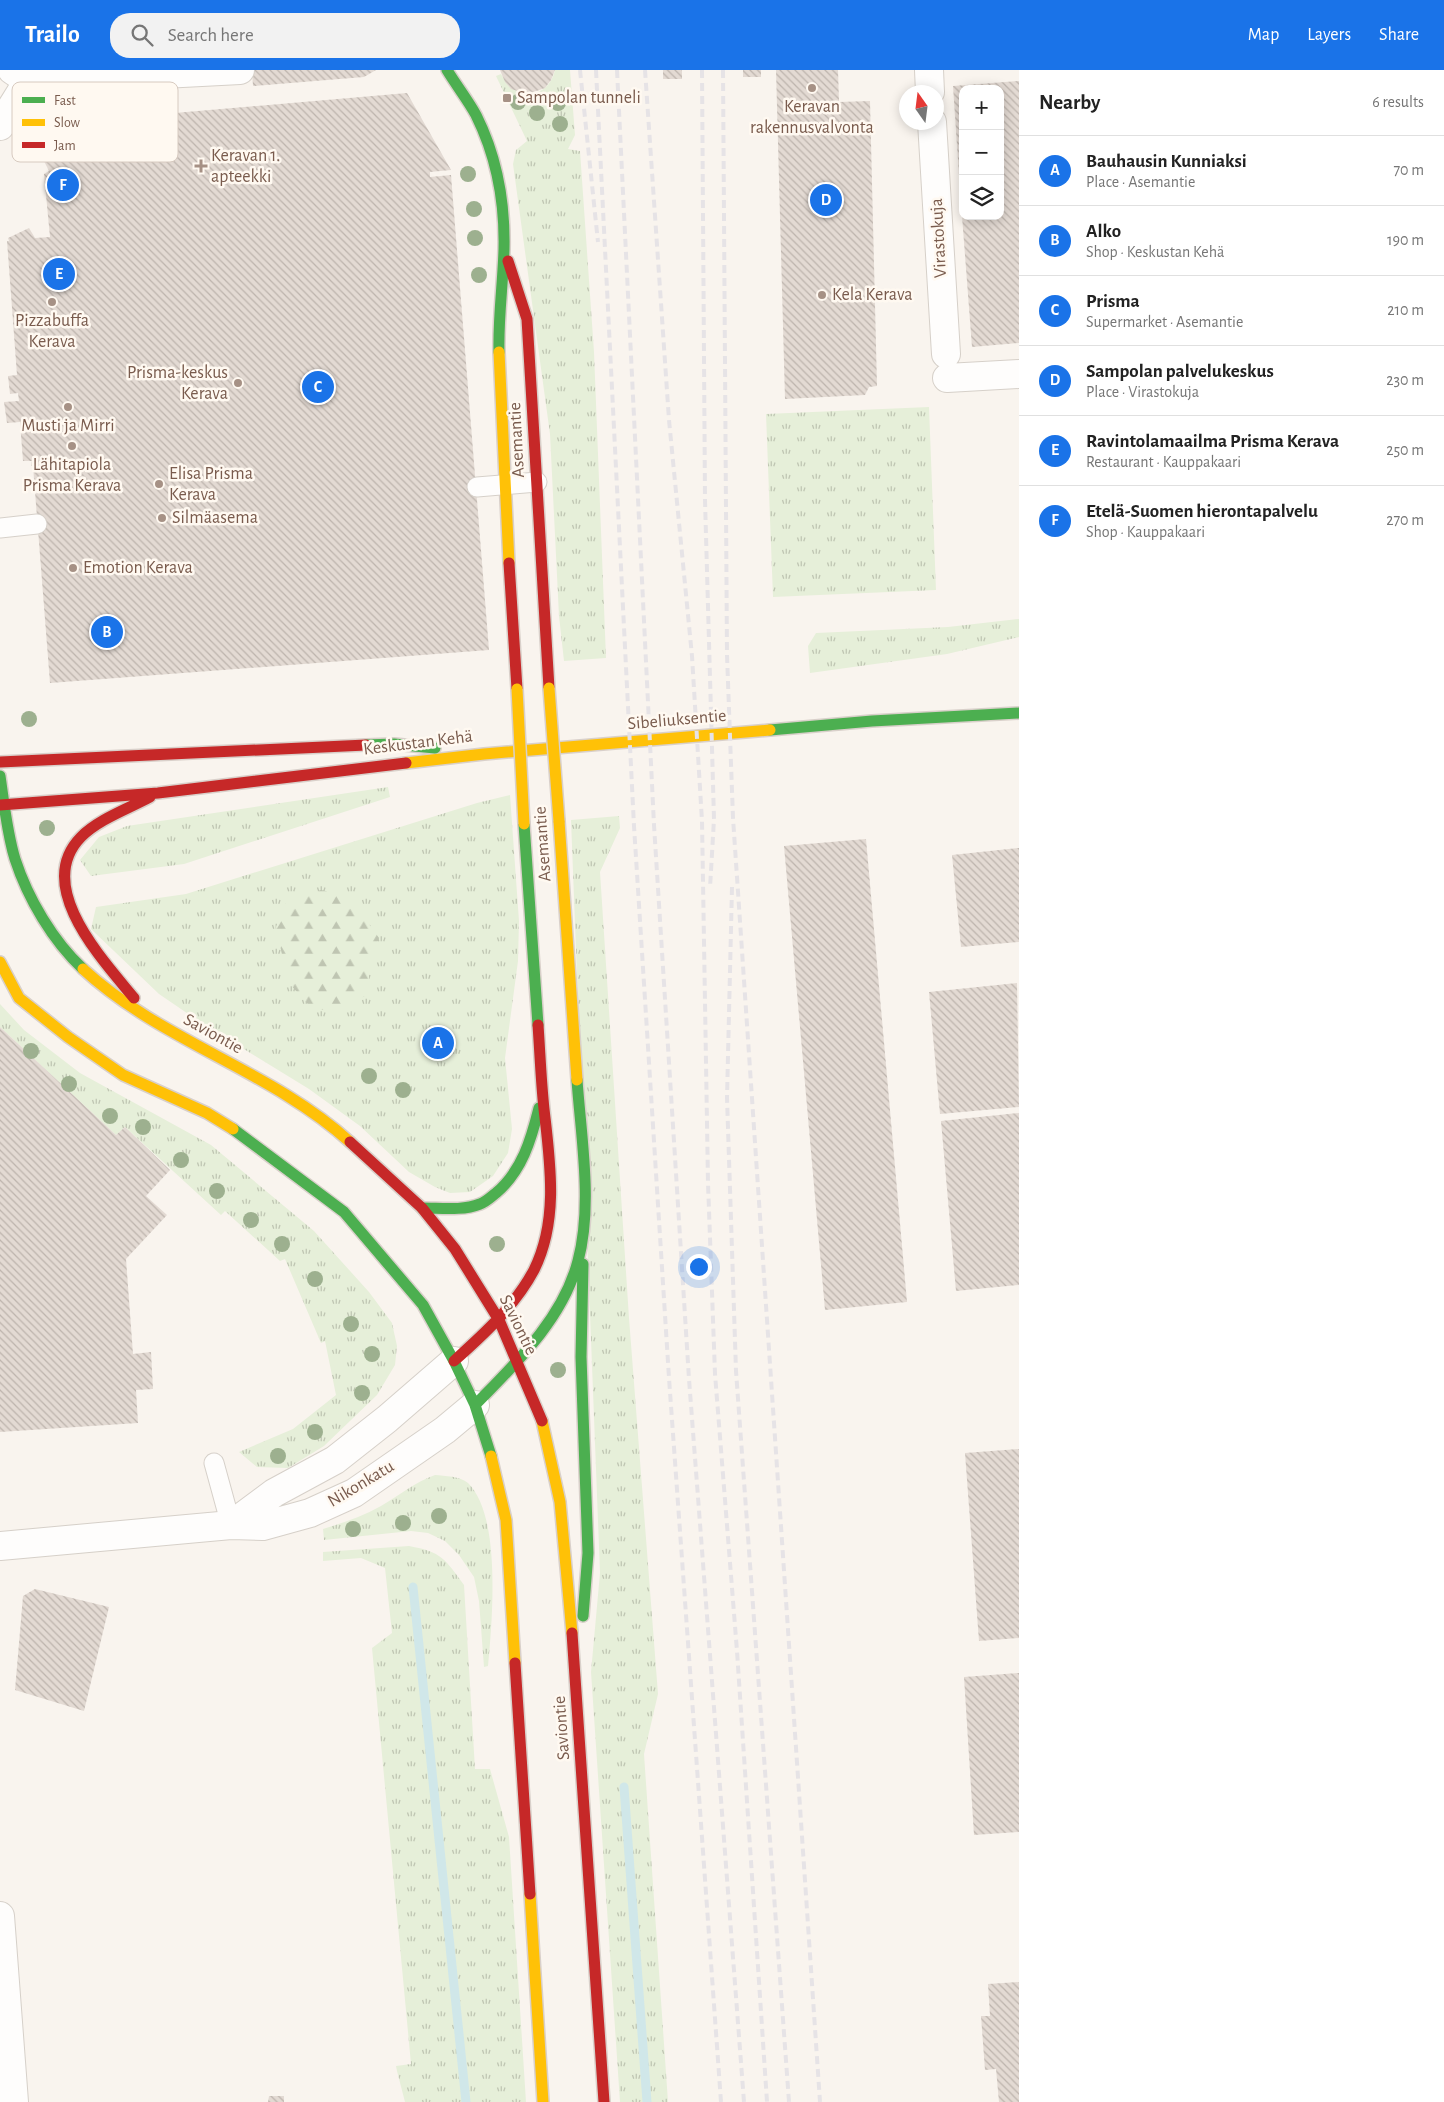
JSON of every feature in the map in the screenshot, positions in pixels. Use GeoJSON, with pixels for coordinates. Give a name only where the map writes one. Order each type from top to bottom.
{"type":"FeatureCollection","features":[{"type":"Feature","properties":{"kind":"main road","name":"Asemantie"},"geometry":{"type":"LineString","coordinates":[[447,70],[475,114],[488,143],[502,194],[504,249],[498,326],[504,484],[524,824],[543,1094],[551,1162],[548,1228],[541,1253],[525,1286],[499,1320],[454,1361]]}},
{"type":"Feature","properties":{"kind":"main road","name":"Asemantie"},"geometry":{"type":"LineString","coordinates":[[475,1405],[517,1362],[555,1312],[572,1280],[583,1239],[584,1181],[549,688],[527,319],[504,249]]}},
{"type":"Feature","properties":{"kind":"main road","name":"Sibeliuksentie"},"geometry":{"type":"LineString","coordinates":[[484,754],[872,720],[1019,702]]}},
{"type":"Feature","properties":{"kind":"main road","name":"Sibeliuksentie"},"geometry":{"type":"LineString","coordinates":[[872,720],[1019,713]]}},
{"type":"Feature","properties":{"kind":"main road","name":"Keskustan Kehä"},"geometry":{"type":"LineString","coordinates":[[0,762],[394,744],[484,754]]}},
{"type":"Feature","properties":{"kind":"main road","name":"Keskustan Kehä"},"geometry":{"type":"LineString","coordinates":[[2,804],[158,792],[484,754]]}},
{"type":"Feature","properties":{"kind":"main road","name":"Saviontie"},"geometry":{"type":"LineString","coordinates":[[0,776],[2,804],[15,859],[49,931],[71,958],[99,984],[149,1017],[188,1042],[278,1089],[338,1131],[422,1208],[456,1249],[499,1320],[541,1419],[560,1502],[577,1687],[604,2102]]}},
{"type":"Feature","properties":{"kind":"main road"},"geometry":{"type":"LineString","coordinates":[[149,1017],[93,945],[70,907],[64,883],[64,869],[68,855],[81,838],[99,825],[158,792]]}},
{"type":"Feature","properties":{"kind":"main road"},"geometry":{"type":"LineString","coordinates":[[0,962],[18,998]]}},
{"type":"Feature","properties":{"kind":"main road"},"geometry":{"type":"LineString","coordinates":[[0,978],[18,998],[68,1037],[123,1075],[207,1113],[244,1136],[344,1212],[423,1305],[454,1361],[475,1405],[493,1462],[506,1520],[543,2102]]}},
{"type":"Feature","properties":{"kind":"main road"},"geometry":{"type":"LineString","coordinates":[[422,1208],[463,1208],[483,1203],[504,1187],[518,1172],[531,1139],[543,1094]]}},
{"type":"Feature","properties":{"kind":"main road"},"geometry":{"type":"LineString","coordinates":[[577,1687],[588,1553],[586,1431],[581,1356],[583,1239]]}},
{"type":"Feature","properties":{"kind":"street"},"geometry":{"type":"LineString","coordinates":[[20,76],[240,70]]}},
{"type":"Feature","properties":{"kind":"street"},"geometry":{"type":"LineString","coordinates":[[930,70],[930,85]]}},
{"type":"Feature","properties":{"kind":"street"},"geometry":{"type":"LineString","coordinates":[[0,126],[12,96]]}},
{"type":"Feature","properties":{"kind":"street","name":"Virastokuja"},"geometry":{"type":"LineString","coordinates":[[932,130],[946,366],[1019,374]]}},
{"type":"Feature","properties":{"kind":"street","name":"Nikonkatu"},"geometry":{"type":"LineString","coordinates":[[231,1525],[274,1493],[335,1460],[387,1419],[454,1361]]}},
{"type":"Feature","properties":{"kind":"street","name":"Nikonkatu"},"geometry":{"type":"LineString","coordinates":[[0,1546],[231,1525],[264,1526],[301,1516],[354,1493],[445,1430],[475,1405]]}},
{"type":"Feature","properties":{"kind":"street"},"geometry":{"type":"LineString","coordinates":[[0,1916],[14,2102]]}},
{"type":"Feature","properties":{"kind":"lane"},"geometry":{"type":"LineString","coordinates":[[476,487],[537,482]]}},
{"type":"Feature","properties":{"kind":"lane"},"geometry":{"type":"LineString","coordinates":[[0,528],[37,524]]}},
{"type":"Feature","properties":{"kind":"lane"},"geometry":{"type":"LineString","coordinates":[[214,1463],[231,1525]]}},
{"type":"Feature","properties":{"kind":"green space"},"geometry":{"type":"Polygon","coordinates":[[[555,70],[570,70],[575,135],[568,149],[580,151],[594,352],[606,658],[564,661],[559,616],[550,434],[513,164],[516,150],[527,141],[496,76],[501,74],[514,89],[530,93],[538,92],[545,87],[551,80],[555,70]]]}},
{"type":"Feature","properties":{"kind":"green space"},"geometry":{"type":"Polygon","coordinates":[[[929,407],[936,590],[773,597],[766,414],[929,407]]]}},
{"type":"Feature","properties":{"kind":"green space"},"geometry":{"type":"Polygon","coordinates":[[[1019,619],[1019,637],[947,654],[810,673],[808,646],[816,633],[948,627],[1019,619]]]}},
{"type":"Feature","properties":{"kind":"green space"},"geometry":{"type":"Polygon","coordinates":[[[388,787],[390,797],[184,864],[91,876],[80,860],[99,837],[127,826],[388,787]]]}},
{"type":"Feature","properties":{"kind":"green space"},"geometry":{"type":"Polygon","coordinates":[[[510,795],[519,921],[518,961],[505,1058],[512,1129],[508,1153],[493,1176],[470,1192],[450,1193],[409,1172],[360,1126],[309,1089],[200,1022],[159,994],[91,929],[96,907],[186,894],[477,803],[510,795]]]}},
{"type":"Feature","properties":{"kind":"green space"},"geometry":{"type":"Polygon","coordinates":[[[619,816],[620,828],[600,872],[629,1318],[658,1694],[644,1754],[668,2102],[620,2102],[591,1672],[600,1573],[571,820],[619,816]]]}},
{"type":"Feature","properties":{"kind":"green space"},"geometry":{"type":"Polygon","coordinates":[[[321,890],[340,894],[361,913],[379,938],[369,964],[369,995],[315,1012],[288,982],[276,927],[286,903],[321,890]]]}},
{"type":"Feature","properties":{"kind":"green space"},"geometry":{"type":"Polygon","coordinates":[[[0,1004],[24,1030],[80,1073],[211,1145],[314,1231],[369,1292],[392,1323],[397,1346],[395,1365],[377,1395],[324,1446],[288,1468],[257,1467],[239,1452],[293,1429],[336,1395],[325,1341],[321,1343],[285,1259],[280,1261],[225,1211],[221,1215],[125,1127],[116,1135],[0,1027],[0,1004]]]}},
{"type":"Feature","properties":{"kind":"green space"},"geometry":{"type":"Polygon","coordinates":[[[435,1475],[457,1478],[468,1483],[479,1499],[486,1519],[492,1570],[488,1666],[484,1667],[479,1601],[474,1577],[459,1555],[445,1541],[428,1533],[411,1531],[324,1540],[323,1529],[374,1510],[414,1485],[435,1475]]]}},
{"type":"Feature","properties":{"kind":"green space"},"geometry":{"type":"Polygon","coordinates":[[[409,1546],[429,1551],[442,1558],[464,1585],[475,1769],[490,1769],[509,1837],[526,2102],[405,2102],[397,2071],[396,2066],[411,2064],[372,1648],[392,1633],[385,1568],[361,1558],[323,1561],[323,1552],[409,1546]]]}},
{"type":"Feature","properties":{"kind":"building"},"geometry":{"type":"Polygon","coordinates":[[[252,70],[376,70],[364,77],[253,86],[252,70]]]}},
{"type":"Feature","properties":{"kind":"building"},"geometry":{"type":"Polygon","coordinates":[[[500,70],[555,70],[545,88],[528,94],[511,89],[505,82],[500,70]]]}},
{"type":"Feature","properties":{"kind":"building"},"geometry":{"type":"Polygon","coordinates":[[[663,70],[682,70],[682,79],[663,79],[663,70]]]}},
{"type":"Feature","properties":{"kind":"building"},"geometry":{"type":"Polygon","coordinates":[[[743,70],[761,70],[761,77],[743,77],[743,70]]]}},
{"type":"Feature","properties":{"kind":"building"},"geometry":{"type":"Polygon","coordinates":[[[776,70],[838,70],[839,102],[870,101],[877,386],[869,387],[865,395],[785,399],[776,70]]]}},
{"type":"Feature","properties":{"kind":"building"},"geometry":{"type":"Polygon","coordinates":[[[1019,81],[1019,343],[972,347],[962,220],[1004,220],[1004,85],[966,85],[1019,81]]]}},
{"type":"Feature","properties":{"kind":"building"},"geometry":{"type":"Polygon","coordinates":[[[953,86],[959,86],[959,175],[953,86]]]}},
{"type":"Feature","properties":{"kind":"building","name":"Prisma-keskus Kerava"},"geometry":{"type":"Polygon","coordinates":[[[407,93],[451,170],[430,172],[430,177],[451,175],[489,650],[50,683],[33,466],[31,466],[32,461],[23,461],[20,422],[7,423],[4,402],[19,401],[18,393],[10,394],[8,376],[17,375],[7,241],[9,241],[8,238],[29,228],[35,238],[50,237],[44,174],[49,171],[44,162],[178,162],[178,113],[407,93]]]}},
{"type":"Feature","properties":{"kind":"building"},"geometry":{"type":"Polygon","coordinates":[[[866,839],[907,1302],[825,1310],[784,846],[866,839]]]}},
{"type":"Feature","properties":{"kind":"building"},"geometry":{"type":"Polygon","coordinates":[[[1019,848],[1019,942],[961,947],[952,855],[1019,848]]]}},
{"type":"Feature","properties":{"kind":"building"},"geometry":{"type":"Polygon","coordinates":[[[1017,983],[1019,1107],[940,1114],[929,992],[1017,983]]]}},
{"type":"Feature","properties":{"kind":"building"},"geometry":{"type":"Polygon","coordinates":[[[0,1027],[116,1135],[125,1127],[170,1170],[146,1196],[167,1215],[126,1259],[133,1354],[151,1352],[153,1389],[136,1390],[138,1423],[0,1432],[0,1027]]]}},
{"type":"Feature","properties":{"kind":"building"},"geometry":{"type":"Polygon","coordinates":[[[1019,1113],[1019,1285],[956,1291],[941,1121],[1019,1113]]]}},
{"type":"Feature","properties":{"kind":"building"},"geometry":{"type":"Polygon","coordinates":[[[1019,1449],[1019,1638],[979,1641],[965,1453],[1019,1449]]]}},
{"type":"Feature","properties":{"kind":"building"},"geometry":{"type":"Polygon","coordinates":[[[35,1589],[109,1607],[84,1711],[15,1690],[23,1596],[35,1589]]]}},
{"type":"Feature","properties":{"kind":"building"},"geometry":{"type":"Polygon","coordinates":[[[1019,1673],[1019,1832],[974,1835],[964,1677],[1019,1673]]]}},
{"type":"Feature","properties":{"kind":"building"},"geometry":{"type":"Polygon","coordinates":[[[1019,1982],[1019,2102],[999,2102],[996,2069],[985,2070],[981,2016],[990,2016],[988,1984],[1019,1982]]]}},
{"type":"Feature","properties":{"kind":"building"},"geometry":{"type":"Polygon","coordinates":[[[269,2096],[284,2096],[284,2102],[268,2102],[269,2096]]]}},
{"type":"Feature","properties":{"kind":"waterway"},"geometry":{"type":"LineString","coordinates":[[413,1587],[466,2102]]}},
{"type":"Feature","properties":{"kind":"waterway"},"geometry":{"type":"LineString","coordinates":[[624,1787],[647,2102]]}},
{"type":"Feature","properties":{"kind":"railway"},"geometry":{"type":"LineString","coordinates":[[580,70],[598,242]]}},
{"type":"Feature","properties":{"kind":"railway"},"geometry":{"type":"LineString","coordinates":[[596,70],[634,826],[669,1378],[721,2102]]}},
{"type":"Feature","properties":{"kind":"railway"},"geometry":{"type":"LineString","coordinates":[[617,70],[654,825],[689,1379],[744,2102]]}},
{"type":"Feature","properties":{"kind":"railway"},"geometry":{"type":"LineString","coordinates":[[645,70],[669,420],[692,656],[702,821],[708,1183],[715,1374],[737,1651],[767,2102]]}},
{"type":"Feature","properties":{"kind":"railway"},"geometry":{"type":"LineString","coordinates":[[702,70],[705,500],[714,819],[710,888]]}},
{"type":"Feature","properties":{"kind":"railway"},"geometry":{"type":"LineString","coordinates":[[723,70],[727,655],[733,818],[820,2102]]}},
{"type":"Feature","properties":{"kind":"railway"},"geometry":{"type":"LineString","coordinates":[[732,887],[727,1098],[736,1371],[789,2102]]}},
{"type":"Feature","properties":{"kind":"traffic: fast"},"geometry":{"type":"LineString","coordinates":[[447,70],[476,115],[489,147],[498,180],[504,232],[499,352]]}},
{"type":"Feature","properties":{"kind":"traffic: fast"},"geometry":{"type":"LineString","coordinates":[[770,730],[872,721],[1019,713]]}},
{"type":"Feature","properties":{"kind":"traffic: fast"},"geometry":{"type":"LineString","coordinates":[[366,745],[394,744],[435,748]]}},
{"type":"Feature","properties":{"kind":"traffic: fast"},"geometry":{"type":"LineString","coordinates":[[0,776],[12,849],[20,874],[34,904],[52,932],[83,969]]}},
{"type":"Feature","properties":{"kind":"traffic: fast"},"geometry":{"type":"LineString","coordinates":[[524,824],[538,1025]]}},
{"type":"Feature","properties":{"kind":"traffic: fast"},"geometry":{"type":"LineString","coordinates":[[475,1405],[521,1357],[549,1321],[571,1282],[578,1261],[585,1217],[585,1171],[577,1080]]}},
{"type":"Feature","properties":{"kind":"traffic: fast"},"geometry":{"type":"LineString","coordinates":[[422,1208],[466,1208],[484,1202],[496,1193],[513,1175],[519,1165],[533,1132],[539,1108]]}},
{"type":"Feature","properties":{"kind":"traffic: fast"},"geometry":{"type":"LineString","coordinates":[[233,1129],[344,1212],[423,1305],[454,1361],[475,1405],[491,1456]]}},
{"type":"Feature","properties":{"kind":"traffic: fast"},"geometry":{"type":"LineString","coordinates":[[583,1264],[581,1357],[588,1553],[583,1616]]}},
{"type":"Feature","properties":{"kind":"traffic: slow"},"geometry":{"type":"LineString","coordinates":[[499,352],[509,563]]}},
{"type":"Feature","properties":{"kind":"traffic: slow"},"geometry":{"type":"LineString","coordinates":[[549,688],[559,821]]}},
{"type":"Feature","properties":{"kind":"traffic: slow"},"geometry":{"type":"LineString","coordinates":[[517,689],[524,824]]}},
{"type":"Feature","properties":{"kind":"traffic: slow"},"geometry":{"type":"LineString","coordinates":[[406,763],[484,754],[770,730]]}},
{"type":"Feature","properties":{"kind":"traffic: slow"},"geometry":{"type":"LineString","coordinates":[[559,821],[577,1080]]}},
{"type":"Feature","properties":{"kind":"traffic: slow"},"geometry":{"type":"LineString","coordinates":[[0,962],[19,998],[68,1037],[123,1075],[207,1113],[233,1129]]}},
{"type":"Feature","properties":{"kind":"traffic: slow"},"geometry":{"type":"LineString","coordinates":[[83,969],[147,1017],[286,1095],[319,1117],[350,1142]]}},
{"type":"Feature","properties":{"kind":"traffic: slow"},"geometry":{"type":"LineString","coordinates":[[542,1421],[560,1502],[572,1633]]}},
{"type":"Feature","properties":{"kind":"traffic: slow"},"geometry":{"type":"LineString","coordinates":[[491,1456],[506,1520],[515,1663]]}},
{"type":"Feature","properties":{"kind":"traffic: slow"},"geometry":{"type":"LineString","coordinates":[[530,1894],[543,2102]]}},
{"type":"Feature","properties":{"kind":"traffic: jam"},"geometry":{"type":"LineString","coordinates":[[508,261],[527,319],[549,688]]}},
{"type":"Feature","properties":{"kind":"traffic: jam"},"geometry":{"type":"LineString","coordinates":[[509,563],[517,689]]}},
{"type":"Feature","properties":{"kind":"traffic: jam"},"geometry":{"type":"LineString","coordinates":[[0,762],[366,745]]}},
{"type":"Feature","properties":{"kind":"traffic: jam"},"geometry":{"type":"LineString","coordinates":[[0,805],[158,793],[406,763]]}},
{"type":"Feature","properties":{"kind":"traffic: jam"},"geometry":{"type":"LineString","coordinates":[[134,998],[105,963],[78,921],[68,899],[65,877],[68,856],[81,837],[96,825],[150,797]]}},
{"type":"Feature","properties":{"kind":"traffic: jam"},"geometry":{"type":"LineString","coordinates":[[454,1361],[487,1330],[518,1296],[534,1270],[542,1251],[547,1231],[551,1191],[538,1025]]}},
{"type":"Feature","properties":{"kind":"traffic: jam"},"geometry":{"type":"LineString","coordinates":[[350,1142],[422,1208],[455,1249],[499,1320],[542,1421]]}},
{"type":"Feature","properties":{"kind":"traffic: jam"},"geometry":{"type":"LineString","coordinates":[[572,1633],[604,2102]]}},
{"type":"Feature","properties":{"kind":"traffic: jam"},"geometry":{"type":"LineString","coordinates":[[515,1663],[530,1894]]}},
{"type":"Feature","properties":{"kind":"place","name":"Keravan rakennusvalvonta"},"geometry":{"type":"Point","coordinates":[812,88]}},
{"type":"Feature","properties":{"kind":"place","name":"Sampolan tunneli"},"geometry":{"type":"Point","coordinates":[507,98]}},
{"type":"Feature","properties":{"kind":"place","name":"Keravan 1. apteekki"},"geometry":{"type":"Point","coordinates":[201,166]}},
{"type":"Feature","properties":{"kind":"place","name":"Etelä-Suomen hierontapalvelu"},"geometry":{"type":"Point","coordinates":[63,185]}},
{"type":"Feature","properties":{"kind":"place","name":"Sampolan palvelukeskus"},"geometry":{"type":"Point","coordinates":[826,200]}},
{"type":"Feature","properties":{"kind":"place","name":"Ravintolamaailma Prisma Kerava"},"geometry":{"type":"Point","coordinates":[59,274]}},
{"type":"Feature","properties":{"kind":"place","name":"Kela Kerava"},"geometry":{"type":"Point","coordinates":[822,295]}},
{"type":"Feature","properties":{"kind":"place","name":"Pizzabuffa Kerava"},"geometry":{"type":"Point","coordinates":[52,302]}},
{"type":"Feature","properties":{"kind":"place","name":"Prisma-keskus Kerava"},"geometry":{"type":"Point","coordinates":[238,383]}},
{"type":"Feature","properties":{"kind":"place","name":"Prisma"},"geometry":{"type":"Point","coordinates":[318,387]}},
{"type":"Feature","properties":{"kind":"place","name":"Musti ja Mirri"},"geometry":{"type":"Point","coordinates":[68,407]}},
{"type":"Feature","properties":{"kind":"place","name":"Lähitapiola Prisma Kerava"},"geometry":{"type":"Point","coordinates":[72,446]}},
{"type":"Feature","properties":{"kind":"place","name":"Elisa Prisma Kerava"},"geometry":{"type":"Point","coordinates":[159,484]}},
{"type":"Feature","properties":{"kind":"place","name":"Silmäasema"},"geometry":{"type":"Point","coordinates":[162,518]}},
{"type":"Feature","properties":{"kind":"place","name":"Emotion Kerava"},"geometry":{"type":"Point","coordinates":[73,568]}},
{"type":"Feature","properties":{"kind":"place","name":"Alko"},"geometry":{"type":"Point","coordinates":[107,632]}},
{"type":"Feature","properties":{"kind":"place","name":"Bauhausin Kunniaksi"},"geometry":{"type":"Point","coordinates":[438,1043]}}]}
